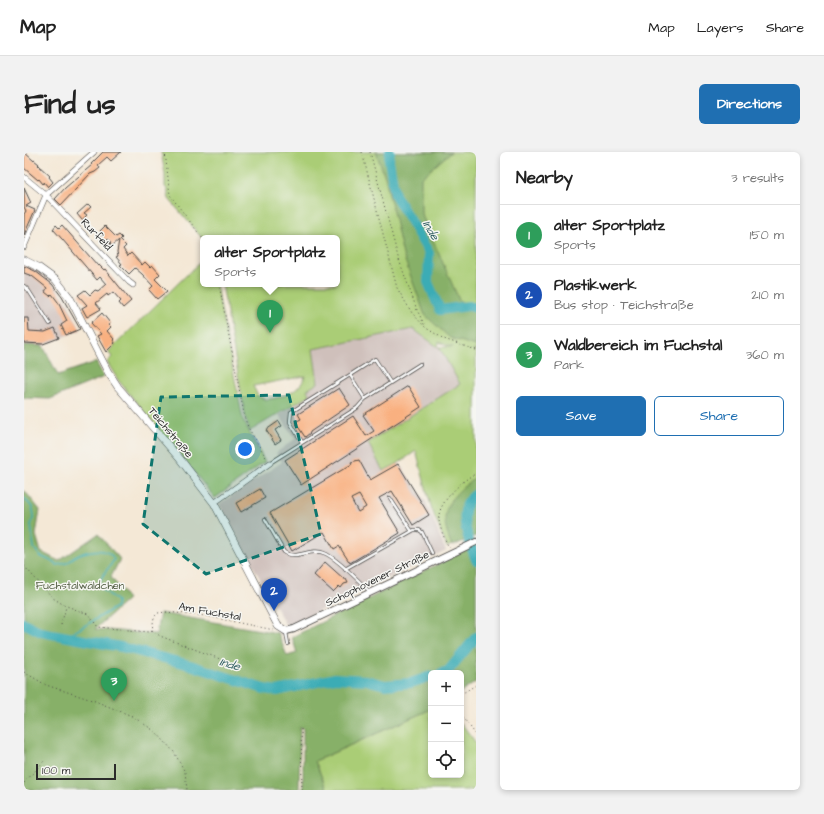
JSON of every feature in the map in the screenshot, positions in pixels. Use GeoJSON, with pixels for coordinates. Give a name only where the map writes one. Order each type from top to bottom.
{"type":"FeatureCollection","features":[{"type":"Feature","properties":{"kind":"main road","name":"Teichstraße"},"geometry":{"type":"LineString","coordinates":[[24,260],[38,267],[56,280],[70,298],[108,372],[115,382],[180,459],[214,503],[278,626],[286,631]]}},
{"type":"Feature","properties":{"kind":"street"},"geometry":{"type":"LineString","coordinates":[[24,247],[46,195],[94,152]]}},
{"type":"Feature","properties":{"kind":"street","name":"Rurfeld"},"geometry":{"type":"LineString","coordinates":[[24,177],[46,195],[133,285]]}},
{"type":"Feature","properties":{"kind":"street"},"geometry":{"type":"LineString","coordinates":[[214,503],[270,463]]}},
{"type":"Feature","properties":{"kind":"street","name":"Schophovener Straße"},"geometry":{"type":"LineString","coordinates":[[286,631],[294,629],[476,542]]}},
{"type":"Feature","properties":{"kind":"lane"},"geometry":{"type":"LineString","coordinates":[[24,286],[29,291],[50,324]]}},
{"type":"Feature","properties":{"kind":"lane"},"geometry":{"type":"LineString","coordinates":[[302,442],[290,422],[291,412],[375,358],[390,382]]}},
{"type":"Feature","properties":{"kind":"lane"},"geometry":{"type":"LineString","coordinates":[[270,463],[357,408],[365,399],[420,364]]}},
{"type":"Feature","properties":{"kind":"lane"},"geometry":{"type":"LineString","coordinates":[[350,375],[365,399]]}},
{"type":"Feature","properties":{"kind":"lane"},"geometry":{"type":"LineString","coordinates":[[390,498],[411,530]]}},
{"type":"Feature","properties":{"kind":"lane"},"geometry":{"type":"LineString","coordinates":[[265,519],[284,552],[288,555],[321,552],[333,558],[371,592]]}},
{"type":"Feature","properties":{"kind":"lane"},"geometry":{"type":"LineString","coordinates":[[345,569],[411,530],[416,529],[422,532],[432,553]]}},
{"type":"Feature","properties":{"kind":"lane"},"geometry":{"type":"LineString","coordinates":[[286,631],[288,644]]}},
{"type":"Feature","properties":{"kind":"path"},"geometry":{"type":"LineString","coordinates":[[165,152],[170,195],[200,235]]}},
{"type":"Feature","properties":{"kind":"path"},"geometry":{"type":"LineString","coordinates":[[362,152],[397,288],[412,313],[426,328],[444,339],[476,350]]}},
{"type":"Feature","properties":{"kind":"path"},"geometry":{"type":"LineString","coordinates":[[370,152],[398,257],[417,310],[426,328]]}},
{"type":"Feature","properties":{"kind":"path"},"geometry":{"type":"LineString","coordinates":[[220,287],[245,419],[270,463]]}},
{"type":"Feature","properties":{"kind":"path"},"geometry":{"type":"LineString","coordinates":[[453,552],[440,524],[439,515],[441,507],[449,496],[476,473]]}},
{"type":"Feature","properties":{"kind":"path"},"geometry":{"type":"LineString","coordinates":[[24,566],[53,598],[66,606],[88,614],[98,627],[149,632],[152,630],[160,636],[220,659]]}},
{"type":"Feature","properties":{"kind":"path"},"geometry":{"type":"LineString","coordinates":[[61,625],[66,606]]}},
{"type":"Feature","properties":{"kind":"path","name":"Am Fuchstal"},"geometry":{"type":"LineString","coordinates":[[152,630],[154,617],[158,613],[166,612],[206,616],[263,628],[286,631]]}},
{"type":"Feature","properties":{"kind":"path"},"geometry":{"type":"LineString","coordinates":[[24,672],[46,685],[95,701],[132,716],[156,732],[174,752],[186,772],[187,790]]}},
{"type":"Feature","properties":{"kind":"path"},"geometry":{"type":"LineString","coordinates":[[464,692],[476,685]]}},
{"type":"Feature","properties":{"kind":"path"},"geometry":{"type":"LineString","coordinates":[[464,718],[476,735]]}},
{"type":"Feature","properties":{"kind":"path"},"geometry":{"type":"LineString","coordinates":[[301,729],[302,790]]}},
{"type":"Feature","properties":{"kind":"path"},"geometry":{"type":"LineString","coordinates":[[24,783],[45,760]]}},
{"type":"Feature","properties":{"kind":"highlighted area"},"geometry":{"type":"Polygon","coordinates":[[[289,395],[321,534],[206,574],[143,524],[161,397],[289,395]]]}},
{"type":"Feature","properties":{"kind":"shaded area"},"geometry":{"type":"Polygon","coordinates":[[[24,264],[36,270],[53,283],[66,300],[81,330],[43,346],[24,345],[24,264]]]}},
{"type":"Feature","properties":{"kind":"shaded area"},"geometry":{"type":"Polygon","coordinates":[[[411,327],[439,347],[461,384],[383,471],[399,463],[426,502],[446,551],[286,626],[219,504],[282,462],[276,453],[295,439],[279,415],[310,395],[307,390],[312,349],[411,327]]]}},
{"type":"Feature","properties":{"kind":"green space"},"geometry":{"type":"Polygon","coordinates":[[[161,152],[476,152],[476,351],[473,350],[476,352],[476,535],[447,547],[432,510],[416,451],[397,464],[383,471],[368,443],[460,384],[439,347],[453,347],[439,342],[438,347],[413,329],[313,349],[318,383],[307,390],[310,395],[250,431],[246,420],[223,287],[340,287],[340,235],[200,235],[169,199],[167,189],[165,187],[165,174],[161,152]],[[305,376],[253,386],[258,396],[266,400],[284,396],[303,382],[305,376]]]}},
{"type":"Feature","properties":{"kind":"green space"},"geometry":{"type":"Polygon","coordinates":[[[376,152],[451,152],[421,178],[421,213],[460,302],[476,303],[476,346],[450,338],[425,315],[403,255],[385,177],[376,152]]]}},
{"type":"Feature","properties":{"kind":"green space"},"geometry":{"type":"Polygon","coordinates":[[[200,262],[200,287],[217,287],[243,420],[265,462],[215,498],[118,380],[107,362],[112,357],[108,352],[200,262]]]}},
{"type":"Feature","properties":{"kind":"green space"},"geometry":{"type":"Polygon","coordinates":[[[24,345],[43,346],[58,375],[96,362],[104,377],[50,399],[24,398],[24,345]]]}},
{"type":"Feature","properties":{"kind":"green space"},"geometry":{"type":"Polygon","coordinates":[[[476,477],[476,536],[452,546],[445,524],[445,515],[452,499],[476,477]]]}},
{"type":"Feature","properties":{"kind":"green space","name":"Fuchstalwäldchen"},"geometry":{"type":"Polygon","coordinates":[[[24,490],[40,510],[36,535],[41,552],[59,561],[98,534],[120,559],[111,577],[128,599],[95,629],[156,634],[160,613],[278,633],[287,656],[297,653],[292,637],[476,545],[476,682],[464,690],[464,670],[428,670],[428,710],[315,761],[327,790],[303,790],[303,728],[300,727],[299,790],[24,790],[24,490]]]}},
{"type":"Feature","properties":{"kind":"green space"},"geometry":{"type":"Polygon","coordinates":[[[428,710],[428,778],[464,778],[464,727],[476,743],[476,790],[327,790],[315,761],[428,710]]]}},
{"type":"Feature","properties":{"kind":"building"},"geometry":{"type":"Polygon","coordinates":[[[24,152],[39,164],[38,165],[50,176],[49,177],[53,182],[48,187],[44,182],[43,184],[39,179],[38,180],[24,168],[24,152]]]}},
{"type":"Feature","properties":{"kind":"building"},"geometry":{"type":"Polygon","coordinates":[[[103,152],[121,152],[111,161],[107,157],[98,165],[100,168],[90,174],[61,205],[55,199],[65,188],[92,165],[91,164],[103,152]]]}},
{"type":"Feature","properties":{"kind":"building"},"geometry":{"type":"Polygon","coordinates":[[[24,188],[31,203],[26,206],[35,210],[24,235],[24,214],[26,211],[24,207],[24,188]]]}},
{"type":"Feature","properties":{"kind":"building"},"geometry":{"type":"Polygon","coordinates":[[[88,204],[91,207],[84,213],[87,215],[82,220],[77,214],[88,204]]]}},
{"type":"Feature","properties":{"kind":"building"},"geometry":{"type":"Polygon","coordinates":[[[56,225],[59,228],[62,225],[98,266],[99,265],[104,270],[105,269],[131,301],[123,308],[119,303],[121,301],[113,292],[108,296],[107,294],[96,303],[101,309],[87,317],[82,308],[87,305],[78,295],[85,290],[90,295],[95,290],[98,291],[106,284],[100,277],[97,280],[53,229],[56,225]]]}},
{"type":"Feature","properties":{"kind":"building"},"geometry":{"type":"Polygon","coordinates":[[[105,226],[116,237],[119,235],[122,238],[120,240],[126,246],[123,249],[128,256],[131,253],[142,265],[145,262],[150,267],[152,265],[160,274],[155,279],[167,291],[157,299],[149,290],[153,286],[142,274],[135,268],[129,274],[120,265],[122,264],[116,257],[118,256],[117,252],[119,240],[112,246],[109,244],[111,243],[108,239],[105,242],[100,237],[103,234],[100,231],[105,226]]]}},
{"type":"Feature","properties":{"kind":"building"},"geometry":{"type":"Polygon","coordinates":[[[24,266],[35,271],[52,284],[62,297],[80,329],[66,335],[61,325],[67,321],[58,302],[52,294],[50,296],[45,292],[47,288],[32,276],[24,273],[24,266]]]}},
{"type":"Feature","properties":{"kind":"building"},"geometry":{"type":"Polygon","coordinates":[[[102,313],[110,323],[109,325],[111,327],[107,331],[114,339],[113,340],[115,343],[106,352],[97,336],[101,334],[91,323],[102,313]]]}},
{"type":"Feature","properties":{"kind":"building"},"geometry":{"type":"Polygon","coordinates":[[[24,318],[28,318],[29,331],[45,332],[55,328],[59,338],[43,344],[24,343],[24,318]]]}},
{"type":"Feature","properties":{"kind":"building"},"geometry":{"type":"Polygon","coordinates":[[[408,386],[421,407],[301,485],[285,460],[353,416],[366,436],[374,431],[363,415],[408,386]]]}},
{"type":"Feature","properties":{"kind":"building"},"geometry":{"type":"Polygon","coordinates":[[[339,388],[350,405],[305,437],[295,422],[301,419],[298,414],[339,388]]]}},
{"type":"Feature","properties":{"kind":"building"},"geometry":{"type":"Polygon","coordinates":[[[279,421],[282,426],[275,430],[281,440],[275,444],[266,430],[279,421]]]}},
{"type":"Feature","properties":{"kind":"building"},"geometry":{"type":"Polygon","coordinates":[[[359,460],[370,480],[398,464],[429,515],[413,525],[392,491],[379,498],[400,533],[350,563],[339,546],[334,549],[324,532],[292,551],[270,513],[352,464],[351,462],[359,460]],[[359,495],[351,499],[358,512],[366,507],[359,495]]]}},
{"type":"Feature","properties":{"kind":"building"},"geometry":{"type":"Polygon","coordinates":[[[260,489],[265,498],[241,512],[236,503],[260,489]]]}},
{"type":"Feature","properties":{"kind":"building"},"geometry":{"type":"Polygon","coordinates":[[[325,562],[344,579],[346,579],[348,583],[344,584],[341,588],[339,586],[333,592],[314,575],[325,562]]]}},
{"type":"Feature","properties":{"kind":"waterway","name":"Inde"},"geometry":{"type":"LineString","coordinates":[[390,152],[389,160],[395,195],[429,253],[428,282],[440,310],[469,306],[476,308]]}},
{"type":"Feature","properties":{"kind":"waterway","name":"Inde"},"geometry":{"type":"LineString","coordinates":[[476,494],[469,500],[464,516],[467,534],[476,560]]}},
{"type":"Feature","properties":{"kind":"waterway"},"geometry":{"type":"LineString","coordinates":[[24,498],[32,507],[34,515],[31,525],[34,548],[40,556],[57,565],[68,563],[74,557],[96,550],[106,552],[114,559],[101,578],[99,586],[117,601],[116,607],[66,637]]}},
{"type":"Feature","properties":{"kind":"waterway","name":"Inde"},"geometry":{"type":"LineString","coordinates":[[24,623],[41,632],[121,647],[190,665],[264,689],[277,691],[335,678],[366,680],[385,685],[411,683],[428,677]]}},
{"type":"Feature","properties":{"kind":"waterway","name":"Inde"},"geometry":{"type":"LineString","coordinates":[[449,670],[476,637]]}},
{"type":"Feature","properties":{"kind":"place","name":"alter Sportplatz"},"geometry":{"type":"Point","coordinates":[270,333]}},
{"type":"Feature","properties":{"kind":"place","name":"Plastikwerk"},"geometry":{"type":"Point","coordinates":[274,611]}},
{"type":"Feature","properties":{"kind":"place","name":"Waldbereich im Fuchstal"},"geometry":{"type":"Point","coordinates":[114,701]}}]}
